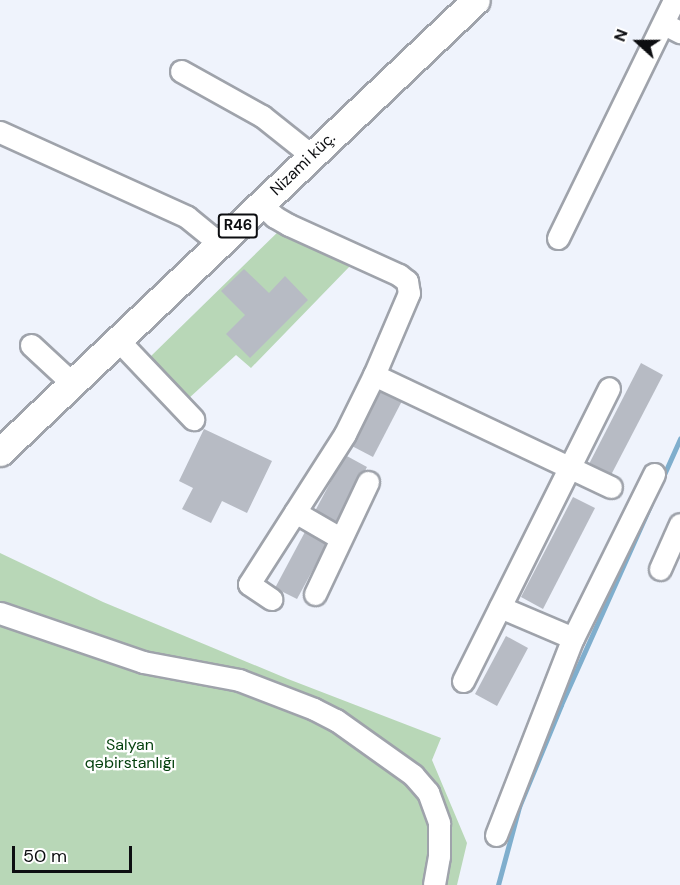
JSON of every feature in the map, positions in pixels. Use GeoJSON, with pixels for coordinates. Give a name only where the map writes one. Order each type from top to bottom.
{"type":"FeatureCollection","features":[{"type":"Feature","properties":{"kind":"main road","name":"Nizami küç."},"geometry":{"type":"LineString","coordinates":[[0,452],[476,0]]}},
{"type":"Feature","properties":{"kind":"street"},"geometry":{"type":"LineString","coordinates":[[558,238],[672,28],[674,0]]}},
{"type":"Feature","properties":{"kind":"street"},"geometry":{"type":"LineString","coordinates":[[181,71],[262,116],[311,155]]}},
{"type":"Feature","properties":{"kind":"street"},"geometry":{"type":"LineString","coordinates":[[0,132],[187,217],[220,244]]}},
{"type":"Feature","properties":{"kind":"street"},"geometry":{"type":"LineString","coordinates":[[261,204],[275,218],[399,274],[407,281],[409,293],[374,375],[333,456],[249,584],[271,599]]}},
{"type":"Feature","properties":{"kind":"street"},"geometry":{"type":"LineString","coordinates":[[118,341],[193,419]]}},
{"type":"Feature","properties":{"kind":"street"},"geometry":{"type":"LineString","coordinates":[[30,345],[73,384]]}},
{"type":"Feature","properties":{"kind":"street"},"geometry":{"type":"LineString","coordinates":[[374,375],[611,487]]}},
{"type":"Feature","properties":{"kind":"street"},"geometry":{"type":"LineString","coordinates":[[463,681],[609,388]]}},
{"type":"Feature","properties":{"kind":"street"},"geometry":{"type":"LineString","coordinates":[[496,835],[573,638],[654,474]]}},
{"type":"Feature","properties":{"kind":"street"},"geometry":{"type":"LineString","coordinates":[[315,594],[368,482]]}},
{"type":"Feature","properties":{"kind":"street"},"geometry":{"type":"LineString","coordinates":[[295,512],[340,538]]}},
{"type":"Feature","properties":{"kind":"street"},"geometry":{"type":"LineString","coordinates":[[660,569],[680,524]]}},
{"type":"Feature","properties":{"kind":"street"},"geometry":{"type":"LineString","coordinates":[[500,607],[573,638]]}},
{"type":"Feature","properties":{"kind":"street"},"geometry":{"type":"LineString","coordinates":[[0,613],[142,662],[239,680],[336,720],[413,775],[428,792],[439,824],[439,855],[434,885]]}},
{"type":"Feature","properties":{"kind":"green space"},"geometry":{"type":"Polygon","coordinates":[[[283,227],[351,265],[251,368],[236,355],[188,399],[149,358],[283,227]]]}},
{"type":"Feature","properties":{"kind":"green space","name":"Salyan qəbirstanlığı"},"geometry":{"type":"Polygon","coordinates":[[[0,553],[103,602],[288,679],[441,738],[432,760],[467,843],[457,885],[0,885],[0,553]]]}},
{"type":"Feature","properties":{"kind":"building"},"geometry":{"type":"Polygon","coordinates":[[[244,269],[269,293],[285,276],[308,300],[250,358],[226,334],[245,315],[221,291],[244,269]]]}},
{"type":"Feature","properties":{"kind":"building"},"geometry":{"type":"Polygon","coordinates":[[[641,363],[663,375],[611,475],[589,464],[641,363]]]}},
{"type":"Feature","properties":{"kind":"building"},"geometry":{"type":"Polygon","coordinates":[[[381,387],[403,399],[373,457],[350,445],[381,387]]]}},
{"type":"Feature","properties":{"kind":"building"},"geometry":{"type":"Polygon","coordinates":[[[204,429],[272,461],[247,513],[222,501],[211,523],[182,509],[193,488],[179,481],[204,429]]]}},
{"type":"Feature","properties":{"kind":"building"},"geometry":{"type":"Polygon","coordinates":[[[345,455],[367,467],[336,525],[314,513],[345,455]]]}},
{"type":"Feature","properties":{"kind":"building"},"geometry":{"type":"Polygon","coordinates":[[[573,497],[595,508],[543,609],[521,597],[573,497]]]}},
{"type":"Feature","properties":{"kind":"building"},"geometry":{"type":"Polygon","coordinates":[[[306,530],[328,542],[297,599],[275,588],[306,530]]]}},
{"type":"Feature","properties":{"kind":"building"},"geometry":{"type":"Polygon","coordinates":[[[506,636],[528,648],[497,706],[475,694],[506,636]]]}},
{"type":"Feature","properties":{"kind":"waterway"},"geometry":{"type":"LineString","coordinates":[[663,477],[680,439]]}},
{"type":"Feature","properties":{"kind":"waterway"},"geometry":{"type":"LineString","coordinates":[[498,885],[519,807],[561,705],[651,504]]}}]}
